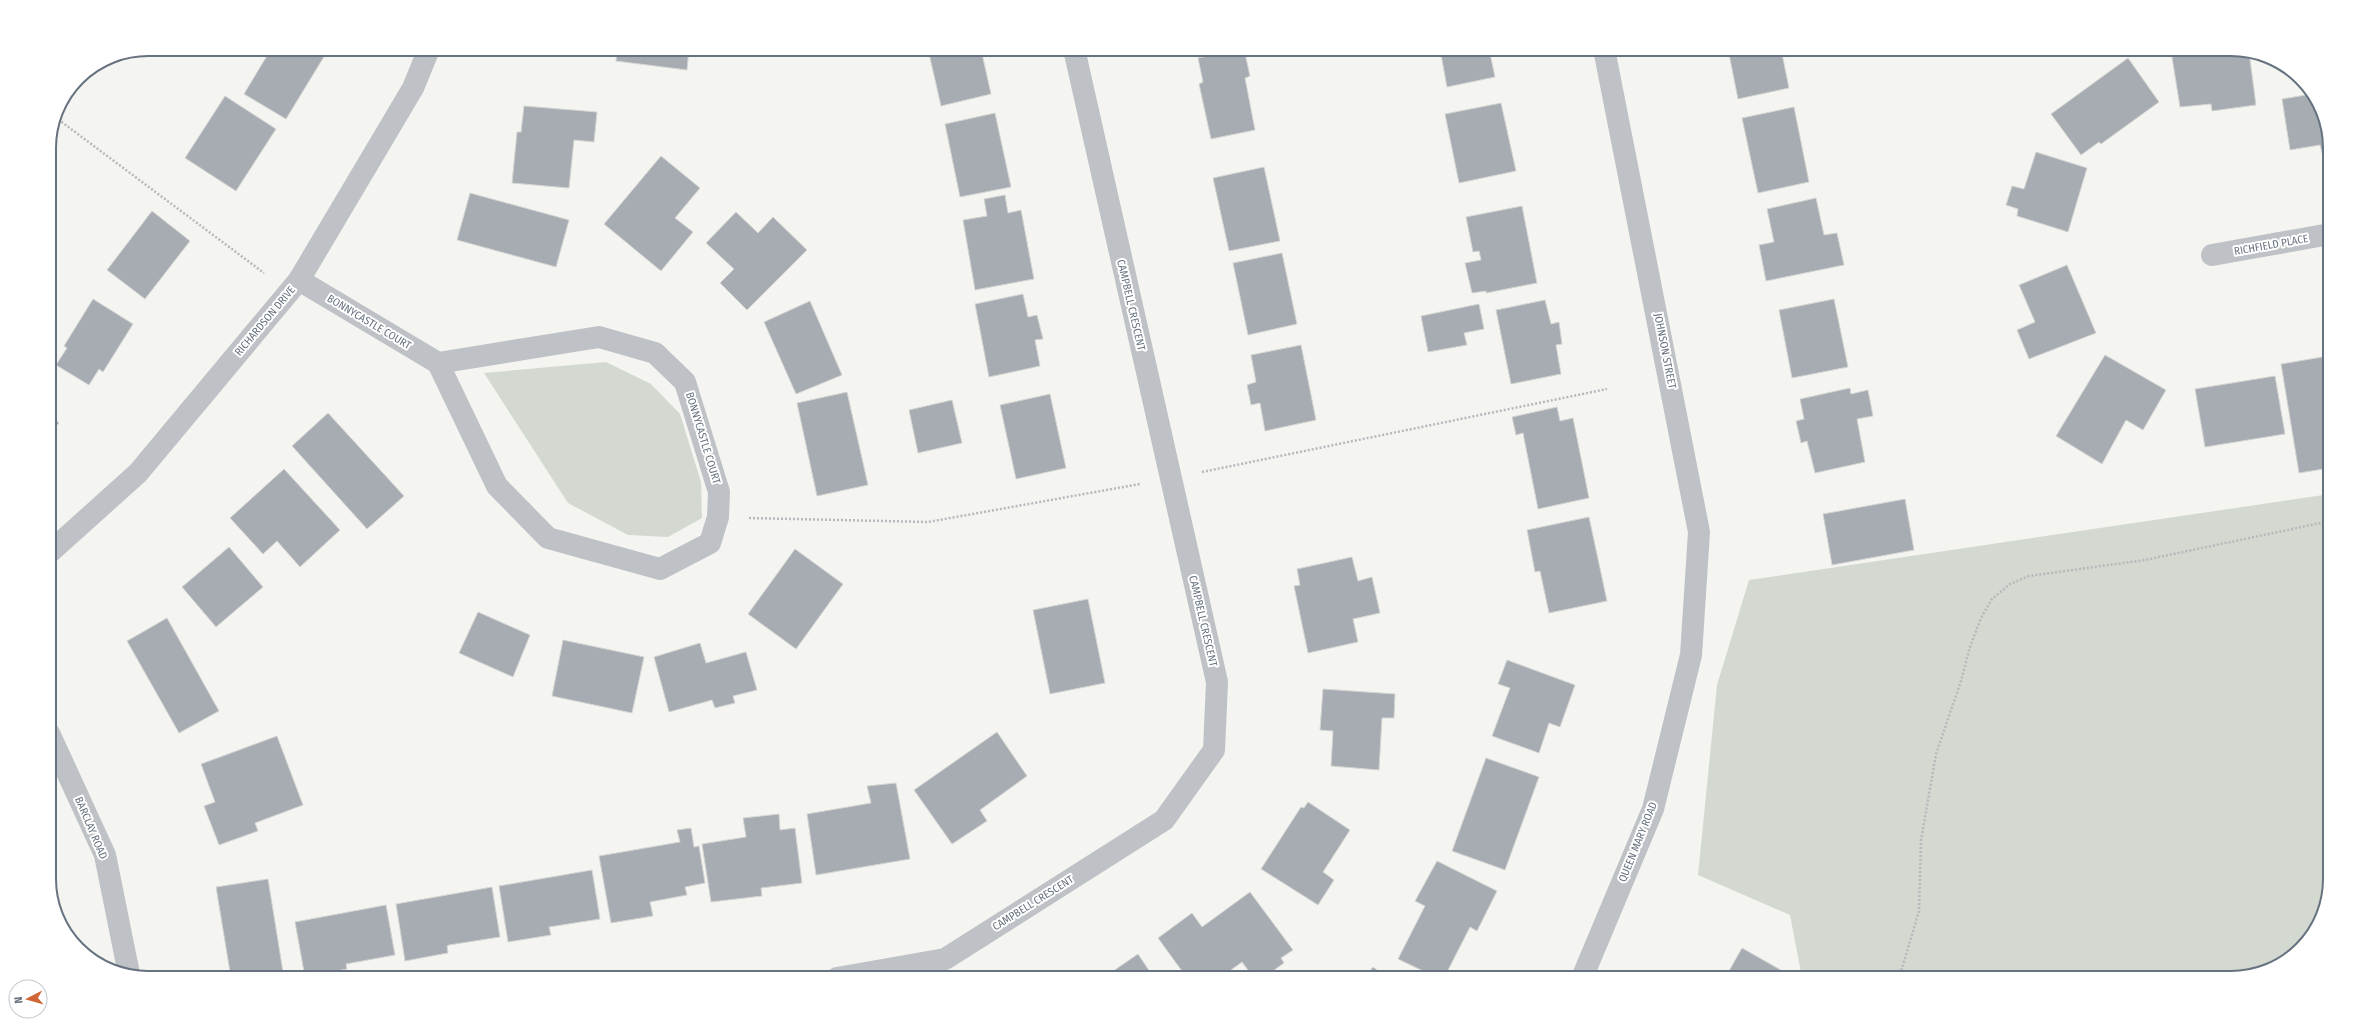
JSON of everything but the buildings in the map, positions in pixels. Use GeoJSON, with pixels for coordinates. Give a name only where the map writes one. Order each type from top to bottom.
{"type":"FeatureCollection","features":[{"type":"Feature","properties":{"kind":"street","name":"RICHARDSON DRIVE"},"geometry":{"type":"LineString","coordinates":[[56,547],[138,473],[299,280],[413,88],[426,56]]}},
{"type":"Feature","properties":{"kind":"street","name":"CAMPBELL CRESCENT"},"geometry":{"type":"LineString","coordinates":[[877,971],[945,959],[1164,820],[1214,750],[1217,682],[1076,56]]}},
{"type":"Feature","properties":{"kind":"street","name":"JOHNSON STREET"},"geometry":{"type":"LineString","coordinates":[[1605,56],[1673,390],[1699,532],[1691,655]]}},
{"type":"Feature","properties":{"kind":"street","name":"RICHFIELD PLACE"},"geometry":{"type":"LineString","coordinates":[[2212,255],[2323,235]]}},
{"type":"Feature","properties":{"kind":"street","name":"BONNYCASTLE COURT"},"geometry":{"type":"LineString","coordinates":[[299,280],[438,363],[497,486],[548,538],[660,569],[710,543],[718,517],[719,492],[685,382],[655,353],[599,337],[438,363]]}},
{"type":"Feature","properties":{"kind":"street","name":"QUEEN MARY ROAD"},"geometry":{"type":"LineString","coordinates":[[1585,971],[1653,809],[1691,655]]}},
{"type":"Feature","properties":{"kind":"street","name":"BARCLAY ROAD"},"geometry":{"type":"LineString","coordinates":[[56,749],[104,855],[128,969]]}},
{"type":"Feature","properties":{"kind":"path"},"geometry":{"type":"LineString","coordinates":[[60,121],[264,273],[299,280]]}},
{"type":"Feature","properties":{"kind":"path"},"geometry":{"type":"LineString","coordinates":[[1901,971],[1919,911],[1921,840],[1936,754],[1961,681],[1970,647],[1981,618],[1992,599],[2010,584],[2029,576],[2145,560],[2323,522]]}},
{"type":"Feature","properties":{"kind":"shaded area"},"geometry":{"type":"Polygon","coordinates":[[[606,362],[651,384],[680,414],[701,482],[702,518],[668,537],[628,535],[568,503],[484,373],[606,362]]]}},
{"type":"Feature","properties":{"kind":"shaded area"},"geometry":{"type":"Polygon","coordinates":[[[2323,495],[2323,885],[2316,915],[2308,930],[2292,948],[2272,962],[2255,968],[2232,971],[1801,971],[1790,915],[1698,875],[1717,685],[1749,580],[2323,495]]]}}]}
